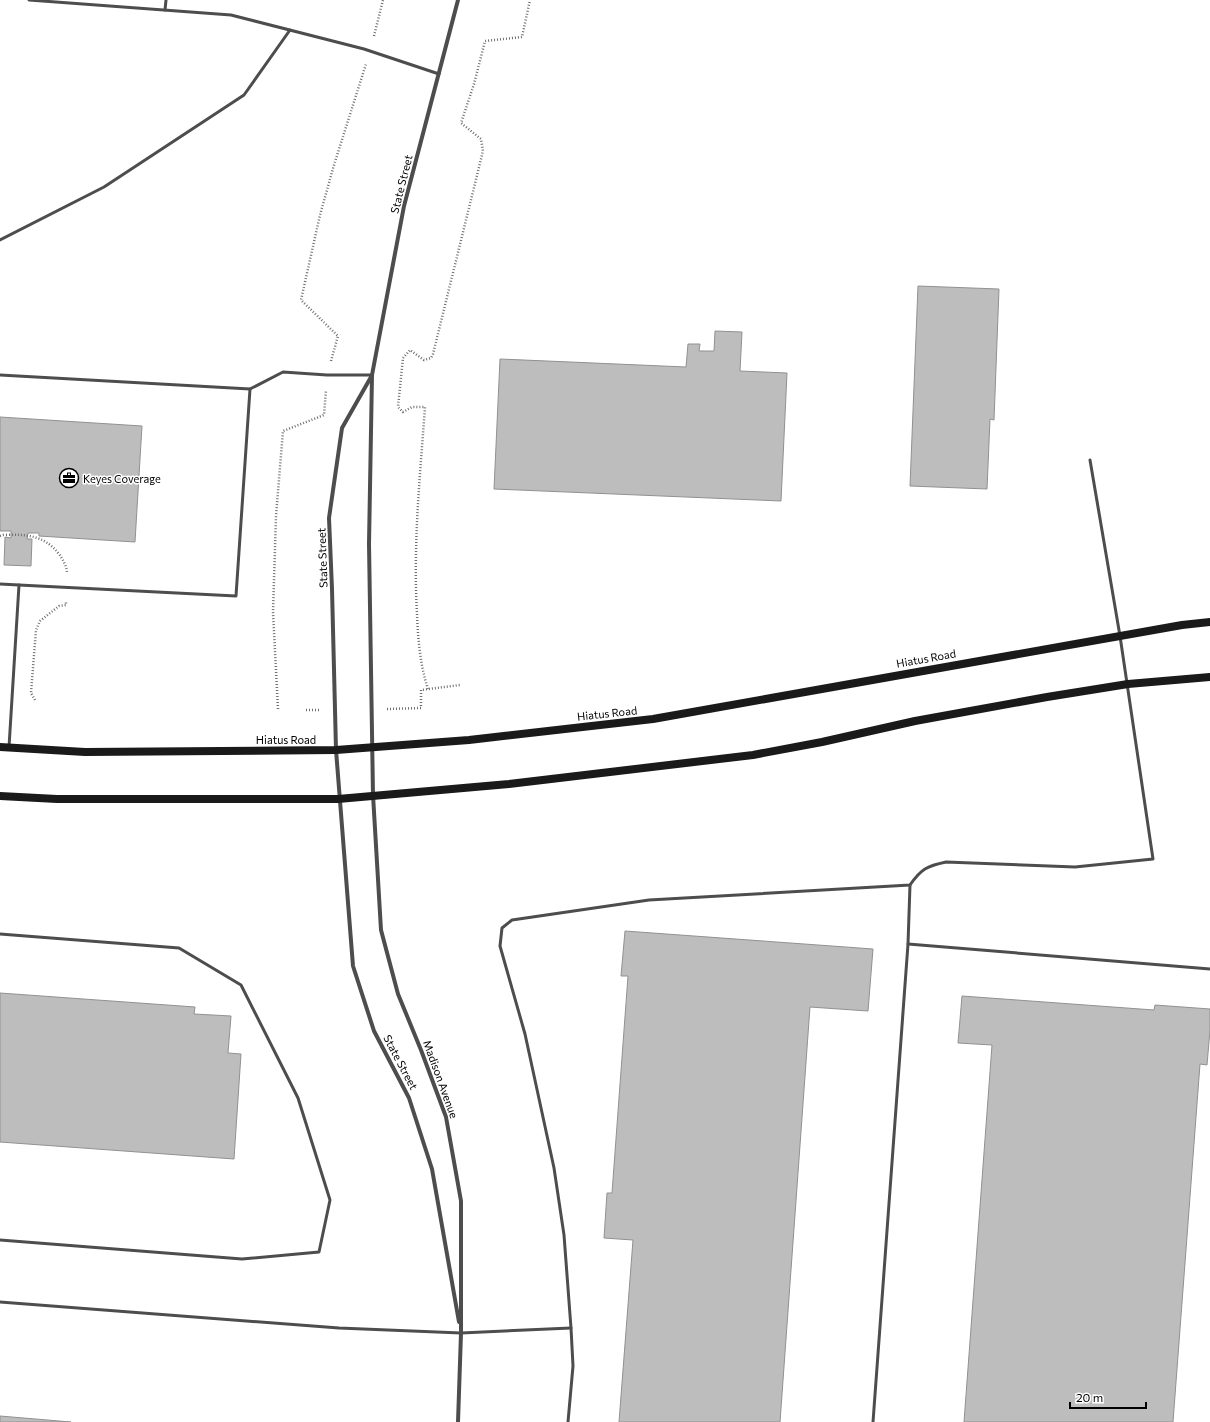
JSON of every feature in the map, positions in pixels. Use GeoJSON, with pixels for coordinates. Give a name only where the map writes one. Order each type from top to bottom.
{"type":"FeatureCollection","features":[{"type":"Feature","properties":{"kind":"main road","name":"Hiatus Road"},"geometry":{"type":"LineString","coordinates":[[0,747],[85,752],[336,750],[469,740],[653,719],[969,662],[1182,625],[1210,622]]}},
{"type":"Feature","properties":{"kind":"main road"},"geometry":{"type":"LineString","coordinates":[[0,796],[57,799],[338,799],[509,784],[753,755],[822,742],[915,721],[1047,697],[1128,684],[1210,677]]}},
{"type":"Feature","properties":{"kind":"street","name":"State Street"},"geometry":{"type":"LineString","coordinates":[[373,747],[369,544],[372,375],[404,206],[458,0]]}},
{"type":"Feature","properties":{"kind":"street","name":"State Street"},"geometry":{"type":"LineString","coordinates":[[372,375],[342,428],[329,518],[338,799],[353,966],[374,1031],[409,1098],[432,1169],[461,1333]]}},
{"type":"Feature","properties":{"kind":"street","name":"Madison Avenue"},"geometry":{"type":"LineString","coordinates":[[373,747],[373,795],[381,930],[398,994],[446,1117],[461,1201],[461,1333],[458,1422]]}},
{"type":"Feature","properties":{"kind":"lane"},"geometry":{"type":"LineString","coordinates":[[29,0],[231,15],[370,51],[439,74]]}},
{"type":"Feature","properties":{"kind":"lane"},"geometry":{"type":"LineString","coordinates":[[165,10],[166,0]]}},
{"type":"Feature","properties":{"kind":"lane"},"geometry":{"type":"LineString","coordinates":[[0,240],[104,187],[244,95],[290,30]]}},
{"type":"Feature","properties":{"kind":"lane"},"geometry":{"type":"LineString","coordinates":[[0,375],[250,389],[283,372],[327,375],[372,375]]}},
{"type":"Feature","properties":{"kind":"lane"},"geometry":{"type":"LineString","coordinates":[[0,584],[236,596],[250,389]]}},
{"type":"Feature","properties":{"kind":"lane"},"geometry":{"type":"LineString","coordinates":[[873,1422],[908,944],[910,885],[918,874],[931,865],[946,862],[1075,867],[1153,859],[1128,684],[1090,460]]}},
{"type":"Feature","properties":{"kind":"lane"},"geometry":{"type":"LineString","coordinates":[[9,748],[19,585]]}},
{"type":"Feature","properties":{"kind":"lane"},"geometry":{"type":"LineString","coordinates":[[568,1422],[573,1366],[564,1235],[554,1168],[525,1034],[500,946],[502,928],[512,920],[649,900],[910,885]]}},
{"type":"Feature","properties":{"kind":"lane"},"geometry":{"type":"LineString","coordinates":[[0,934],[180,948],[241,985],[298,1098],[330,1200],[319,1252],[242,1259],[0,1240]]}},
{"type":"Feature","properties":{"kind":"lane"},"geometry":{"type":"LineString","coordinates":[[908,944],[1210,969]]}},
{"type":"Feature","properties":{"kind":"lane"},"geometry":{"type":"LineString","coordinates":[[0,1302],[339,1328],[461,1333],[571,1328]]}},
{"type":"Feature","properties":{"kind":"path"},"geometry":{"type":"LineString","coordinates":[[278,709],[273,612],[276,516],[282,431],[324,415],[327,375],[338,336],[301,300],[320,215],[370,51],[383,0]]}},
{"type":"Feature","properties":{"kind":"path"},"geometry":{"type":"LineString","coordinates":[[428,689],[424,677],[418,642],[415,588],[417,528],[425,407],[412,407],[403,412],[398,407],[403,358],[410,350],[424,360],[431,358],[433,354],[483,151],[481,139],[461,123],[474,84],[485,41],[522,37],[530,0]]}},
{"type":"Feature","properties":{"kind":"path"},"geometry":{"type":"LineString","coordinates":[[373,710],[421,708],[420,690],[460,685]]}},
{"type":"Feature","properties":{"kind":"building"},"geometry":{"type":"Polygon","coordinates":[[[918,286],[999,289],[994,420],[990,419],[987,489],[910,486],[918,286]]]}},
{"type":"Feature","properties":{"kind":"building"},"geometry":{"type":"Polygon","coordinates":[[[715,331],[742,332],[740,371],[787,373],[781,501],[494,489],[500,359],[686,367],[688,344],[700,344],[699,351],[714,351],[715,331]]]}},
{"type":"Feature","properties":{"kind":"building","name":"Keyes Coverage"},"geometry":{"type":"Polygon","coordinates":[[[0,417],[142,426],[135,542],[39,536],[39,533],[28,533],[27,539],[32,539],[31,566],[4,565],[5,537],[11,538],[11,531],[0,531],[0,417]]]}},
{"type":"Feature","properties":{"kind":"building"},"geometry":{"type":"Polygon","coordinates":[[[625,931],[873,949],[868,1011],[810,1007],[780,1422],[619,1422],[633,1240],[604,1238],[607,1193],[612,1193],[628,976],[621,976],[625,931]]]}},
{"type":"Feature","properties":{"kind":"building"},"geometry":{"type":"Polygon","coordinates":[[[0,993],[195,1007],[194,1014],[231,1016],[228,1053],[241,1054],[234,1159],[0,1142],[0,993]]]}},
{"type":"Feature","properties":{"kind":"building"},"geometry":{"type":"Polygon","coordinates":[[[962,996],[1154,1010],[1155,1005],[1210,1009],[1207,1065],[1200,1064],[1173,1422],[964,1422],[992,1045],[958,1043],[962,996]]]}},
{"type":"Feature","properties":{"kind":"building"},"geometry":{"type":"Polygon","coordinates":[[[0,1416],[71,1422],[0,1422],[0,1416]]]}},
{"type":"Feature","properties":{"kind":"place","name":"Keyes Coverage"},"geometry":{"type":"Point","coordinates":[69,478]}}]}
